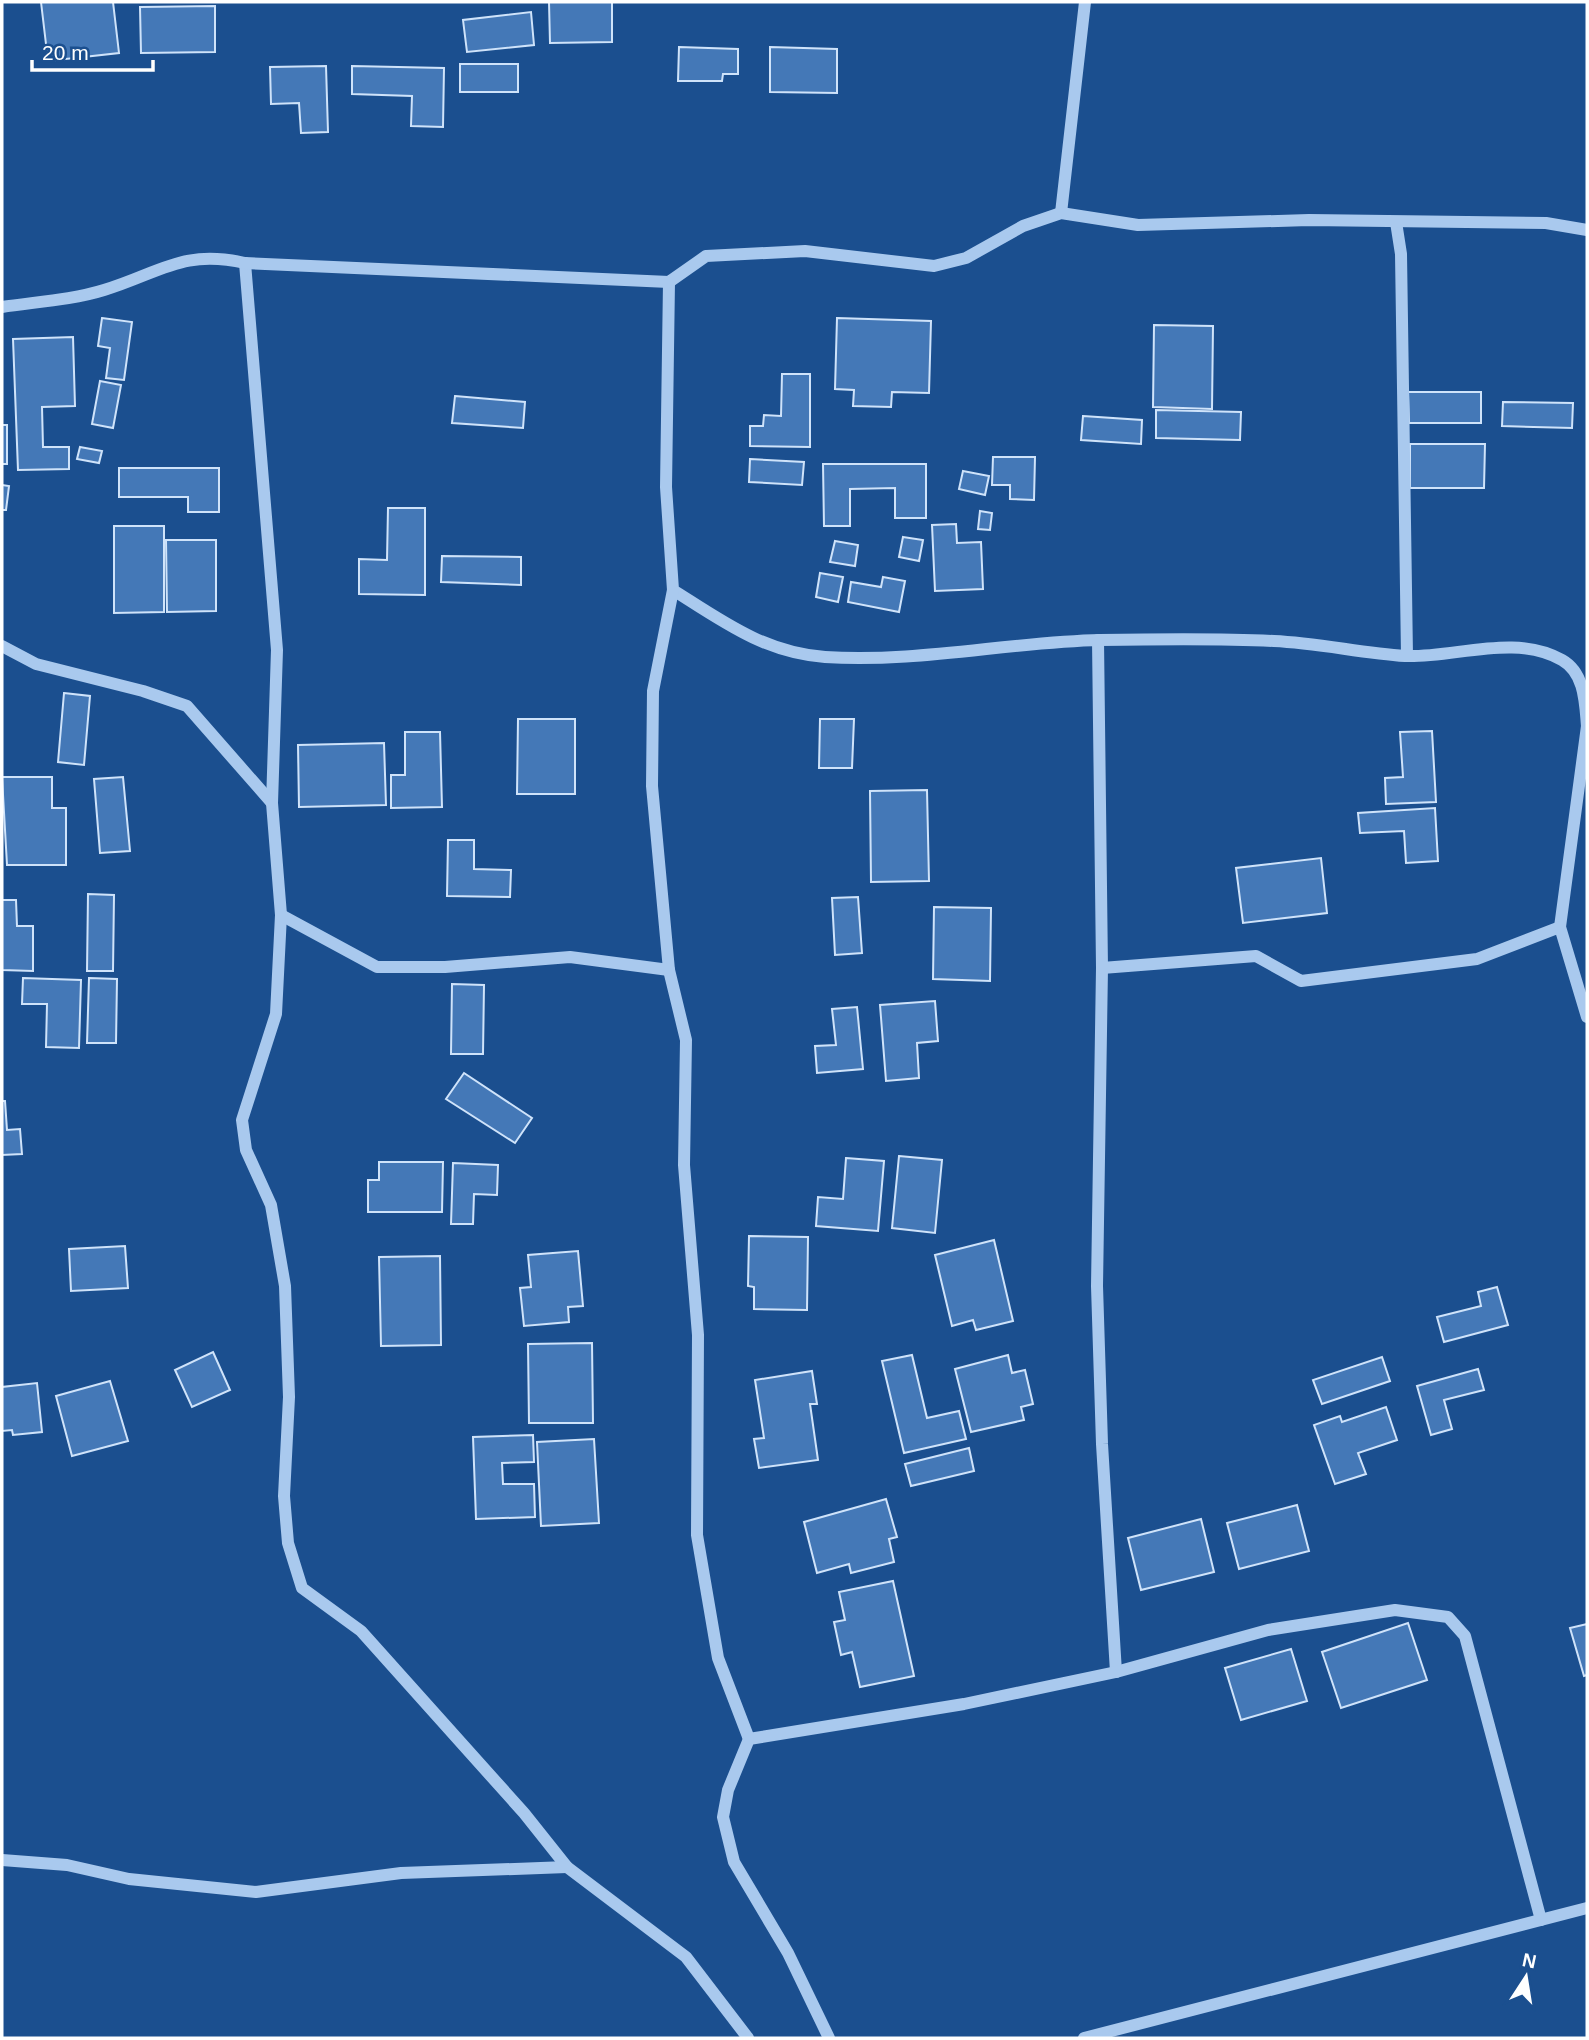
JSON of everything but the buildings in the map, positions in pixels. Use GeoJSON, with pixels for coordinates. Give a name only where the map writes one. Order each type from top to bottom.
{"type":"FeatureCollection","features":[{"type":"Feature","properties":{"kind":"street"},"geometry":{"type":"LineString","coordinates":[[1061,213],[1085,2]]}},
{"type":"Feature","properties":{"kind":"street"},"geometry":{"type":"LineString","coordinates":[[2,307],[103,291],[179,260],[219,257],[245,262],[669,282],[706,256],[805,251],[934,266],[966,258],[1023,226],[1061,213],[1138,225],[1309,220],[1546,223],[1587,230]]}},
{"type":"Feature","properties":{"kind":"street"},"geometry":{"type":"LineString","coordinates":[[1396,222],[1401,254],[1408,656]]}},
{"type":"Feature","properties":{"kind":"street"},"geometry":{"type":"LineString","coordinates":[[245,262],[277,650],[272,803],[281,915],[276,1014],[242,1120],[246,1150],[271,1205],[285,1286],[289,1397],[284,1496],[288,1543],[302,1588],[361,1632],[524,1813],[567,1867],[687,1956],[748,2038]]}},
{"type":"Feature","properties":{"kind":"street"},"geometry":{"type":"LineString","coordinates":[[669,282],[666,487],[673,590],[653,691],[652,786],[669,970],[687,1041],[684,1165],[698,1335],[697,1535],[718,1658],[749,1739],[728,1790],[723,1817],[734,1862],[788,1953],[830,2038]]}},
{"type":"Feature","properties":{"kind":"street"},"geometry":{"type":"LineString","coordinates":[[673,590],[758,643],[824,657],[890,656],[1098,640],[1275,641],[1408,656],[1462,649],[1514,648],[1563,661],[1579,679],[1587,726],[1560,927],[1587,1017]]}},
{"type":"Feature","properties":{"kind":"street"},"geometry":{"type":"LineString","coordinates":[[1098,640],[1102,968],[1097,1286],[1102,1444],[1116,1672]]}},
{"type":"Feature","properties":{"kind":"street"},"geometry":{"type":"LineString","coordinates":[[2,646],[36,664],[144,691],[187,706],[272,803]]}},
{"type":"Feature","properties":{"kind":"street"},"geometry":{"type":"LineString","coordinates":[[281,915],[377,967],[445,967],[570,957],[669,970]]}},
{"type":"Feature","properties":{"kind":"street"},"geometry":{"type":"LineString","coordinates":[[1102,968],[1256,956],[1301,981],[1477,960],[1560,927]]}},
{"type":"Feature","properties":{"kind":"street"},"geometry":{"type":"LineString","coordinates":[[749,1739],[953,1706],[1116,1672],[1268,1630],[1395,1610],[1448,1617],[1465,1636],[1541,1920]]}},
{"type":"Feature","properties":{"kind":"street"},"geometry":{"type":"LineString","coordinates":[[2,1860],[67,1865],[129,1879],[256,1892],[401,1873],[567,1867]]}},
{"type":"Feature","properties":{"kind":"street"},"geometry":{"type":"LineString","coordinates":[[1084,2038],[1587,1908]]}}]}
